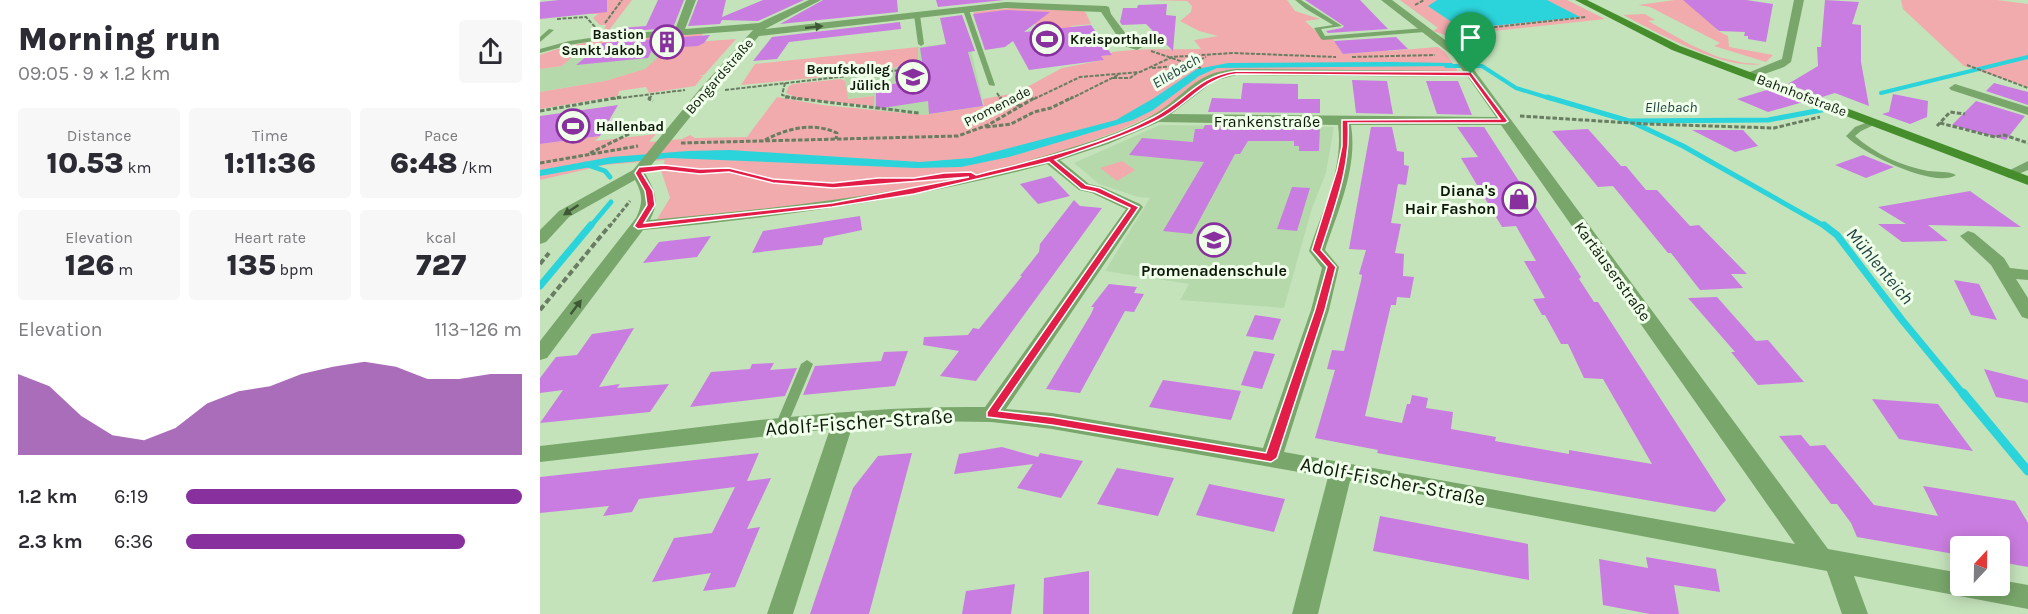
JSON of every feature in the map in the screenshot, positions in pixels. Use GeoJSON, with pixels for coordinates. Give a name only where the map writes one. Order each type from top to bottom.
{"type":"FeatureCollection","features":[{"type":"Feature","properties":{"kind":"main road","name":"Bahnhofstraße"},"geometry":{"type":"LineString","coordinates":[[1580,0],[1669,45],[2028,181]]}},
{"type":"Feature","properties":{"kind":"street"},"geometry":{"type":"LineString","coordinates":[[679,32],[691,0]]}},
{"type":"Feature","properties":{"kind":"street","name":"Bongardstraße"},"geometry":{"type":"LineString","coordinates":[[642,169],[706,89],[759,30],[816,0]]}},
{"type":"Feature","properties":{"kind":"street"},"geometry":{"type":"LineString","coordinates":[[1068,7],[1076,0]]}},
{"type":"Feature","properties":{"kind":"street","name":"Kartäuserstraße"},"geometry":{"type":"LineString","coordinates":[[1386,0],[1428,32],[1464,65],[1829,561],[1855,614]]}},
{"type":"Feature","properties":{"kind":"street"},"geometry":{"type":"LineString","coordinates":[[1749,76],[1780,65],[1787,60],[1799,0]]}},
{"type":"Feature","properties":{"kind":"street"},"geometry":{"type":"LineString","coordinates":[[602,33],[759,30],[1017,5],[1106,9],[1106,14],[1128,44],[1137,47]]}},
{"type":"Feature","properties":{"kind":"street"},"geometry":{"type":"LineString","coordinates":[[638,226],[832,205],[914,191],[1050,159],[1157,118],[1182,102],[1210,79],[1229,73],[1464,65]]}},
{"type":"Feature","properties":{"kind":"street"},"geometry":{"type":"LineString","coordinates":[[1955,88],[2028,111]]}},
{"type":"Feature","properties":{"kind":"street","name":"Frankenstraße"},"geometry":{"type":"LineString","coordinates":[[1157,118],[1344,121],[1346,146],[1341,170],[1317,250],[1331,267],[1320,310],[1271,458]]}},
{"type":"Feature","properties":{"kind":"street"},"geometry":{"type":"LineString","coordinates":[[1344,121],[1503,118]]}},
{"type":"Feature","properties":{"kind":"street"},"geometry":{"type":"LineString","coordinates":[[991,415],[1134,207],[1097,190],[1084,187],[1050,159]]}},
{"type":"Feature","properties":{"kind":"street"},"geometry":{"type":"LineString","coordinates":[[2009,174],[2028,165]]}},
{"type":"Feature","properties":{"kind":"street"},"geometry":{"type":"LineString","coordinates":[[540,354],[638,226],[651,205],[642,169],[564,214],[544,239]]}},
{"type":"Feature","properties":{"kind":"street"},"geometry":{"type":"LineString","coordinates":[[594,197],[621,189],[636,188],[649,191]]}},
{"type":"Feature","properties":{"kind":"street"},"geometry":{"type":"LineString","coordinates":[[1968,236],[1998,262],[2028,313]]}},
{"type":"Feature","properties":{"kind":"street"},"geometry":{"type":"LineString","coordinates":[[2004,272],[2028,276]]}},
{"type":"Feature","properties":{"kind":"street","name":"Adolf-Fischer-Straße"},"geometry":{"type":"LineString","coordinates":[[540,454],[844,420],[917,414],[991,415],[1052,421],[1271,458],[2028,597]]}},
{"type":"Feature","properties":{"kind":"street"},"geometry":{"type":"LineString","coordinates":[[780,614],[844,420]]}},
{"type":"Feature","properties":{"kind":"street"},"geometry":{"type":"LineString","coordinates":[[1305,614],[1341,471]]}},
{"type":"Feature","properties":{"kind":"lane"},"geometry":{"type":"LineString","coordinates":[[1298,0],[1309,10],[1324,15],[1339,26],[1317,28],[1323,38],[1428,32]]}},
{"type":"Feature","properties":{"kind":"lane"},"geometry":{"type":"LineString","coordinates":[[966,10],[992,85]]}},
{"type":"Feature","properties":{"kind":"lane"},"geometry":{"type":"LineString","coordinates":[[917,15],[921,44]]}},
{"type":"Feature","properties":{"kind":"lane"},"geometry":{"type":"LineString","coordinates":[[549,48],[540,42],[551,30]]}},
{"type":"Feature","properties":{"kind":"lane"},"geometry":{"type":"LineString","coordinates":[[540,51],[590,39],[602,33]]}},
{"type":"Feature","properties":{"kind":"lane"},"geometry":{"type":"LineString","coordinates":[[1873,122],[1858,129],[1850,136],[1858,145],[1900,165],[1938,176],[1952,175]]}},
{"type":"Feature","properties":{"kind":"lane"},"geometry":{"type":"LineString","coordinates":[[782,426],[807,364]]}},
{"type":"Feature","properties":{"kind":"path"},"geometry":{"type":"LineString","coordinates":[[590,39],[602,33],[622,0]]}},
{"type":"Feature","properties":{"kind":"path"},"geometry":{"type":"LineString","coordinates":[[551,20],[586,17],[602,33]]}},
{"type":"Feature","properties":{"kind":"path"},"geometry":{"type":"LineString","coordinates":[[1428,32],[1587,17]]}},
{"type":"Feature","properties":{"kind":"path"},"geometry":{"type":"LineString","coordinates":[[1168,57],[1286,53],[1464,65]]}},
{"type":"Feature","properties":{"kind":"path"},"geometry":{"type":"LineString","coordinates":[[1151,68],[1188,65],[1209,55]]}},
{"type":"Feature","properties":{"kind":"path"},"geometry":{"type":"LineString","coordinates":[[1168,57],[1195,67]]}},
{"type":"Feature","properties":{"kind":"path","name":"Promenade"},"geometry":{"type":"LineString","coordinates":[[540,163],[590,154],[764,141],[958,136],[984,127],[1074,78],[1092,74],[1138,73],[1168,57]]}},
{"type":"Feature","properties":{"kind":"path"},"geometry":{"type":"LineString","coordinates":[[1967,66],[2028,88]]}},
{"type":"Feature","properties":{"kind":"path"},"geometry":{"type":"LineString","coordinates":[[540,111],[629,96],[785,83],[918,68]]}},
{"type":"Feature","properties":{"kind":"path"},"geometry":{"type":"LineString","coordinates":[[984,127],[1011,124],[1086,92],[1120,73]]}},
{"type":"Feature","properties":{"kind":"path"},"geometry":{"type":"LineString","coordinates":[[1111,78],[1130,78],[1138,73]]}},
{"type":"Feature","properties":{"kind":"path"},"geometry":{"type":"LineString","coordinates":[[785,83],[782,95],[784,98],[919,113]]}},
{"type":"Feature","properties":{"kind":"path"},"geometry":{"type":"LineString","coordinates":[[653,94],[648,99],[653,101]]}},
{"type":"Feature","properties":{"kind":"path"},"geometry":{"type":"LineString","coordinates":[[1002,101],[1022,106]]}},
{"type":"Feature","properties":{"kind":"path"},"geometry":{"type":"LineString","coordinates":[[1503,118],[1774,128],[1844,111]]}},
{"type":"Feature","properties":{"kind":"path"},"geometry":{"type":"LineString","coordinates":[[1965,114],[1950,112],[1938,124],[1995,137],[2004,135],[2028,143]]}},
{"type":"Feature","properties":{"kind":"path"},"geometry":{"type":"LineString","coordinates":[[764,141],[787,131],[811,127],[832,130],[837,133],[836,140]]}},
{"type":"Feature","properties":{"kind":"path"},"geometry":{"type":"LineString","coordinates":[[590,154],[596,148],[636,131]]}},
{"type":"Feature","properties":{"kind":"path"},"geometry":{"type":"LineString","coordinates":[[642,169],[664,167],[700,171],[729,170],[773,181],[833,186],[878,180]]}},
{"type":"Feature","properties":{"kind":"path"},"geometry":{"type":"LineString","coordinates":[[540,310],[630,201],[626,196]]}},
{"type":"Feature","properties":{"kind":"path"},"geometry":{"type":"LineString","coordinates":[[540,264],[544,239]]}},
{"type":"Feature","properties":{"kind":"shaded area"},"geometry":{"type":"Polygon","coordinates":[[[603,0],[632,0],[606,34],[602,35],[606,25],[600,25],[593,18],[598,14],[590,14],[603,0]]]}},
{"type":"Feature","properties":{"kind":"shaded area"},"geometry":{"type":"Polygon","coordinates":[[[1150,0],[1287,0],[1295,11],[1320,19],[1305,21],[1323,38],[1333,39],[1343,54],[1381,51],[1385,48],[1388,51],[1438,47],[1445,52],[1458,71],[1226,71],[1159,112],[1118,131],[1061,152],[993,171],[915,188],[833,201],[656,221],[670,198],[661,170],[665,160],[605,165],[540,180],[540,144],[600,136],[595,141],[656,134],[649,142],[682,139],[690,135],[695,138],[747,137],[777,97],[822,105],[924,115],[984,106],[983,99],[1016,93],[1062,68],[1103,60],[1101,56],[1111,55],[1112,52],[1201,49],[1194,40],[1218,36],[1199,31],[1180,21],[1191,12],[1192,6],[1187,1],[1150,0]]]}},
{"type":"Feature","properties":{"kind":"shaded area"},"geometry":{"type":"Polygon","coordinates":[[[1400,0],[1567,0],[1605,19],[1448,36],[1433,31],[1438,28],[1400,0]]]}},
{"type":"Feature","properties":{"kind":"shaded area"},"geometry":{"type":"Polygon","coordinates":[[[1690,0],[1718,31],[1728,36],[1729,47],[1773,55],[1766,62],[1714,46],[1720,43],[1650,7],[1638,5],[1690,0]]]}},
{"type":"Feature","properties":{"kind":"shaded area"},"geometry":{"type":"Polygon","coordinates":[[[1901,0],[1997,0],[2028,4],[2028,87],[1964,66],[1903,9],[1901,0]]]}},
{"type":"Feature","properties":{"kind":"shaded area"},"geometry":{"type":"Polygon","coordinates":[[[1010,8],[1083,11],[1091,24],[1071,26],[1073,29],[1063,31],[1061,28],[1040,34],[1030,14],[976,16],[973,12],[1010,8]]]}},
{"type":"Feature","properties":{"kind":"shaded area"},"geometry":{"type":"Polygon","coordinates":[[[1645,14],[1655,20],[1648,21],[1718,57],[1744,63],[1762,64],[1746,64],[1710,56],[1623,15],[1645,14]]]}},
{"type":"Feature","properties":{"kind":"shaded area"},"geometry":{"type":"Polygon","coordinates":[[[704,33],[695,42],[736,39],[704,75],[698,76],[703,76],[695,86],[649,93],[646,87],[619,91],[618,96],[540,109],[540,92],[605,81],[645,69],[667,49],[572,57],[562,66],[540,69],[540,55],[559,48],[600,40],[704,33]]]}},
{"type":"Feature","properties":{"kind":"shaded area","name":"Berufskolleg Jülich"},"geometry":{"type":"Polygon","coordinates":[[[969,41],[984,106],[924,115],[874,110],[873,96],[847,99],[844,80],[850,74],[885,71],[918,59],[918,47],[969,41]]]}},
{"type":"Feature","properties":{"kind":"shaded area"},"geometry":{"type":"Polygon","coordinates":[[[918,47],[918,59],[885,71],[741,85],[755,64],[918,47]]]}},
{"type":"Feature","properties":{"kind":"shaded area"},"geometry":{"type":"Polygon","coordinates":[[[667,49],[646,69],[605,81],[540,92],[540,69],[562,66],[572,57],[667,49]]]}},
{"type":"Feature","properties":{"kind":"shaded area"},"geometry":{"type":"Polygon","coordinates":[[[841,79],[845,81],[848,99],[874,96],[874,106],[797,98],[786,93],[789,86],[793,84],[841,79]]]}},
{"type":"Feature","properties":{"kind":"shaded area","name":"Promenadenschule"},"geometry":{"type":"Polygon","coordinates":[[[1160,125],[1334,127],[1326,173],[1312,208],[1284,308],[1180,300],[1189,284],[1105,271],[1150,198],[1138,197],[1099,184],[1074,163],[1160,125]]]}},
{"type":"Feature","properties":{"kind":"shaded area"},"geometry":{"type":"Polygon","coordinates":[[[1122,161],[1135,170],[1117,181],[1100,168],[1122,161]]]}},
{"type":"Feature","properties":{"kind":"water"},"geometry":{"type":"Polygon","coordinates":[[[1437,0],[1547,0],[1580,17],[1462,29],[1428,6],[1437,0]]]}},
{"type":"Feature","properties":{"kind":"water"},"geometry":{"type":"Polygon","coordinates":[[[1228,63],[1452,63],[1454,66],[1217,68],[1199,76],[1153,110],[1133,120],[1009,157],[961,167],[916,168],[669,158],[608,164],[540,176],[540,170],[611,157],[688,151],[730,150],[920,162],[971,158],[1116,120],[1197,69],[1228,63]]]}},
{"type":"Feature","properties":{"kind":"building"},"geometry":{"type":"Polygon","coordinates":[[[607,0],[607,12],[540,19],[540,2],[607,0]]]}},
{"type":"Feature","properties":{"kind":"building"},"geometry":{"type":"Polygon","coordinates":[[[658,0],[684,0],[673,28],[616,32],[620,28],[646,26],[658,0]]]}},
{"type":"Feature","properties":{"kind":"building"},"geometry":{"type":"Polygon","coordinates":[[[698,0],[726,0],[722,17],[763,0],[804,0],[758,21],[722,20],[720,24],[688,26],[698,0]]]}},
{"type":"Feature","properties":{"kind":"building"},"geometry":{"type":"Polygon","coordinates":[[[823,0],[897,0],[898,12],[780,24],[823,0]]]}},
{"type":"Feature","properties":{"kind":"building"},"geometry":{"type":"Polygon","coordinates":[[[936,0],[1004,0],[938,7],[936,0]]]}},
{"type":"Feature","properties":{"kind":"building"},"geometry":{"type":"Polygon","coordinates":[[[1305,0],[1360,0],[1388,29],[1328,33],[1326,31],[1344,26],[1305,0]]]}},
{"type":"Feature","properties":{"kind":"building"},"geometry":{"type":"Polygon","coordinates":[[[1683,0],[1746,0],[1773,4],[1766,42],[1748,39],[1748,36],[1744,36],[1745,32],[1719,31],[1683,0]]]}},
{"type":"Feature","properties":{"kind":"building"},"geometry":{"type":"Polygon","coordinates":[[[1825,0],[1859,2],[1852,24],[1861,25],[1861,62],[1869,106],[1835,93],[1822,97],[1788,84],[1818,66],[1817,47],[1821,47],[1825,0]]]}},
{"type":"Feature","properties":{"kind":"building"},"geometry":{"type":"Polygon","coordinates":[[[1167,4],[1166,15],[1176,16],[1173,51],[1146,24],[1122,25],[1120,22],[1123,8],[1167,4]]]}},
{"type":"Feature","properties":{"kind":"building","name":"Kreisporthalle"},"geometry":{"type":"Polygon","coordinates":[[[1006,10],[1050,12],[1024,32],[1091,25],[1112,55],[1101,56],[1104,60],[1029,70],[1013,41],[1005,47],[985,50],[973,14],[1006,10]]]}},
{"type":"Feature","properties":{"kind":"building","name":"Berufskolleg Jülich"},"geometry":{"type":"Polygon","coordinates":[[[962,15],[975,51],[968,52],[983,106],[929,114],[928,101],[876,109],[876,86],[925,80],[920,48],[946,44],[940,18],[962,15]]]}},
{"type":"Feature","properties":{"kind":"building"},"geometry":{"type":"Polygon","coordinates":[[[900,22],[901,29],[789,42],[777,59],[753,61],[772,37],[900,22]]]}},
{"type":"Feature","properties":{"kind":"building"},"geometry":{"type":"Polygon","coordinates":[[[710,35],[704,43],[698,46],[668,48],[654,46],[648,58],[576,65],[603,43],[710,35]]]}},
{"type":"Feature","properties":{"kind":"building"},"geometry":{"type":"Polygon","coordinates":[[[1396,37],[1408,49],[1343,54],[1334,41],[1396,37]]]}},
{"type":"Feature","properties":{"kind":"building"},"geometry":{"type":"Polygon","coordinates":[[[1352,80],[1387,81],[1393,114],[1356,113],[1352,80]]]}},
{"type":"Feature","properties":{"kind":"building"},"geometry":{"type":"Polygon","coordinates":[[[1426,81],[1458,81],[1472,115],[1437,114],[1426,81]]]}},
{"type":"Feature","properties":{"kind":"building"},"geometry":{"type":"Polygon","coordinates":[[[1243,83],[1298,84],[1298,99],[1320,99],[1320,113],[1208,112],[1212,98],[1241,99],[1243,83]]]}},
{"type":"Feature","properties":{"kind":"building"},"geometry":{"type":"Polygon","coordinates":[[[1994,83],[2028,92],[2028,105],[1986,91],[1994,83]]]}},
{"type":"Feature","properties":{"kind":"building"},"geometry":{"type":"Polygon","coordinates":[[[1770,89],[1803,102],[1768,112],[1737,99],[1770,89]]]}},
{"type":"Feature","properties":{"kind":"building"},"geometry":{"type":"Polygon","coordinates":[[[1893,94],[1928,101],[1927,117],[1910,124],[1882,114],[1889,112],[1893,94]]]}},
{"type":"Feature","properties":{"kind":"building"},"geometry":{"type":"Polygon","coordinates":[[[1976,101],[2025,116],[2006,140],[1952,125],[1976,101]]]}},
{"type":"Feature","properties":{"kind":"building","name":"Hallenbad"},"geometry":{"type":"Polygon","coordinates":[[[618,105],[600,136],[540,144],[540,116],[618,105]]]}},
{"type":"Feature","properties":{"kind":"building"},"geometry":{"type":"Polygon","coordinates":[[[1205,125],[1320,127],[1319,151],[1299,151],[1299,146],[1294,146],[1294,141],[1248,141],[1240,154],[1235,154],[1192,234],[1163,231],[1204,162],[1129,155],[1142,138],[1193,142],[1195,129],[1203,129],[1205,125]]]}},
{"type":"Feature","properties":{"kind":"building"},"geometry":{"type":"Polygon","coordinates":[[[1371,127],[1392,127],[1397,151],[1404,152],[1404,165],[1409,166],[1406,185],[1398,184],[1391,223],[1401,224],[1395,253],[1404,254],[1403,276],[1414,277],[1410,298],[1397,297],[1396,305],[1391,305],[1365,416],[1402,423],[1412,395],[1428,398],[1426,408],[1453,412],[1451,429],[1496,437],[1495,441],[1569,454],[1569,450],[1652,464],[1603,379],[1584,378],[1568,344],[1561,344],[1545,315],[1542,315],[1533,299],[1545,298],[1524,261],[1536,261],[1516,226],[1502,227],[1461,158],[1478,157],[1457,127],[1484,127],[1581,277],[1579,279],[1594,302],[1598,302],[1726,500],[1715,512],[1377,453],[1378,450],[1315,438],[1335,370],[1327,369],[1332,350],[1344,351],[1361,281],[1362,275],[1359,274],[1366,250],[1349,249],[1371,127]]]}},
{"type":"Feature","properties":{"kind":"building"},"geometry":{"type":"Polygon","coordinates":[[[1588,129],[1621,166],[1626,166],[1646,190],[1657,190],[1690,226],[1699,225],[1747,274],[1731,274],[1743,288],[1700,290],[1613,186],[1598,187],[1552,131],[1588,129]]]}},
{"type":"Feature","properties":{"kind":"building"},"geometry":{"type":"Polygon","coordinates":[[[1692,130],[1743,130],[1758,146],[1735,152],[1692,130]]]}},
{"type":"Feature","properties":{"kind":"building"},"geometry":{"type":"Polygon","coordinates":[[[1863,155],[1894,167],[1866,178],[1835,165],[1863,155]]]}},
{"type":"Feature","properties":{"kind":"building"},"geometry":{"type":"Polygon","coordinates":[[[1051,176],[1070,196],[1038,204],[1020,184],[1051,176]]]}},
{"type":"Feature","properties":{"kind":"building"},"geometry":{"type":"Polygon","coordinates":[[[1292,187],[1310,188],[1297,231],[1277,229],[1292,187]]]}},
{"type":"Feature","properties":{"kind":"building"},"geometry":{"type":"Polygon","coordinates":[[[1970,191],[2021,227],[1928,225],[1948,241],[1902,242],[1878,224],[1906,224],[1878,207],[1970,191]]]}},
{"type":"Feature","properties":{"kind":"building"},"geometry":{"type":"Polygon","coordinates":[[[1074,200],[1080,206],[1102,208],[976,381],[940,376],[959,351],[923,345],[924,337],[968,335],[973,328],[979,329],[1022,276],[1020,276],[1039,252],[1040,244],[1074,200]]]}},
{"type":"Feature","properties":{"kind":"building"},"geometry":{"type":"Polygon","coordinates":[[[860,216],[862,230],[824,238],[822,245],[752,253],[763,231],[860,216]]]}},
{"type":"Feature","properties":{"kind":"building"},"geometry":{"type":"Polygon","coordinates":[[[711,236],[697,257],[643,263],[659,242],[711,236]]]}},
{"type":"Feature","properties":{"kind":"building"},"geometry":{"type":"Polygon","coordinates":[[[1954,280],[1979,284],[1997,320],[1971,315],[1954,280]]]}},
{"type":"Feature","properties":{"kind":"building"},"geometry":{"type":"Polygon","coordinates":[[[1109,284],[1137,287],[1134,293],[1144,294],[1134,312],[1125,311],[1080,393],[1046,389],[1091,314],[1094,307],[1091,307],[1109,284]]]}},
{"type":"Feature","properties":{"kind":"building"},"geometry":{"type":"Polygon","coordinates":[[[1717,297],[1756,341],[1768,340],[1804,382],[1758,385],[1731,352],[1735,352],[1688,298],[1717,297]]]}},
{"type":"Feature","properties":{"kind":"building"},"geometry":{"type":"Polygon","coordinates":[[[1255,315],[1281,319],[1273,340],[1246,336],[1255,315]]]}},
{"type":"Feature","properties":{"kind":"building"},"geometry":{"type":"Polygon","coordinates":[[[634,328],[599,387],[620,384],[617,388],[669,384],[650,412],[540,423],[563,390],[540,393],[540,378],[556,357],[577,355],[592,334],[634,328]]]}},
{"type":"Feature","properties":{"kind":"building"},"geometry":{"type":"Polygon","coordinates":[[[908,351],[895,386],[803,395],[815,366],[881,361],[884,352],[908,351]]]}},
{"type":"Feature","properties":{"kind":"building"},"geometry":{"type":"Polygon","coordinates":[[[1254,351],[1275,354],[1262,389],[1241,385],[1254,351]]]}},
{"type":"Feature","properties":{"kind":"building"},"geometry":{"type":"Polygon","coordinates":[[[774,363],[770,370],[797,368],[785,396],[690,407],[711,372],[750,369],[752,364],[774,363]]]}},
{"type":"Feature","properties":{"kind":"building"},"geometry":{"type":"Polygon","coordinates":[[[1984,369],[2028,380],[2028,403],[1996,397],[1984,369]]]}},
{"type":"Feature","properties":{"kind":"building"},"geometry":{"type":"Polygon","coordinates":[[[1163,380],[1241,391],[1231,420],[1149,407],[1163,380]]]}},
{"type":"Feature","properties":{"kind":"building"},"geometry":{"type":"Polygon","coordinates":[[[1872,399],[1938,404],[1973,451],[1899,439],[1872,399]]]}},
{"type":"Feature","properties":{"kind":"building"},"geometry":{"type":"Polygon","coordinates":[[[1801,435],[1810,446],[1825,445],[1874,505],[1938,516],[1923,486],[2015,501],[2028,523],[2028,567],[2010,564],[2010,536],[1950,536],[1950,553],[1857,537],[1851,523],[1837,504],[1831,504],[1779,436],[1801,435]]]}},
{"type":"Feature","properties":{"kind":"building"},"geometry":{"type":"Polygon","coordinates":[[[1002,447],[1038,457],[1040,453],[1083,461],[1061,498],[1017,488],[1033,464],[954,474],[959,454],[1002,447]]]}},
{"type":"Feature","properties":{"kind":"building"},"geometry":{"type":"Polygon","coordinates":[[[759,453],[747,481],[771,478],[747,529],[760,527],[735,587],[703,591],[711,573],[652,582],[674,538],[712,533],[735,487],[639,499],[632,512],[603,516],[609,506],[540,513],[540,477],[759,453]]]}},
{"type":"Feature","properties":{"kind":"building"},"geometry":{"type":"Polygon","coordinates":[[[912,453],[869,614],[810,614],[853,488],[878,456],[912,453]]]}},
{"type":"Feature","properties":{"kind":"building"},"geometry":{"type":"Polygon","coordinates":[[[1117,468],[1174,478],[1158,516],[1097,504],[1117,468]]]}},
{"type":"Feature","properties":{"kind":"building"},"geometry":{"type":"Polygon","coordinates":[[[1209,484],[1285,499],[1274,532],[1196,515],[1209,484]]]}},
{"type":"Feature","properties":{"kind":"building"},"geometry":{"type":"Polygon","coordinates":[[[1380,516],[1528,544],[1529,580],[1373,551],[1380,516]]]}},
{"type":"Feature","properties":{"kind":"building"},"geometry":{"type":"Polygon","coordinates":[[[1646,557],[1716,569],[1720,592],[1674,585],[1679,614],[1650,614],[1603,605],[1599,559],[1648,568],[1646,557]]]}},
{"type":"Feature","properties":{"kind":"building"},"geometry":{"type":"Polygon","coordinates":[[[1089,571],[1089,614],[1043,614],[1044,578],[1089,571]]]}},
{"type":"Feature","properties":{"kind":"building"},"geometry":{"type":"Polygon","coordinates":[[[1015,584],[1011,614],[962,614],[966,591],[1015,584]]]}},
{"type":"Feature","properties":{"kind":"waterway","name":"Ellebach"},"geometry":{"type":"LineString","coordinates":[[1881,93],[2028,57]]}},
{"type":"Feature","properties":{"kind":"waterway","name":"Ellebach"},"geometry":{"type":"LineString","coordinates":[[1446,66],[1482,66],[1516,88],[1552,99]]}},
{"type":"Feature","properties":{"kind":"waterway","name":"Ellebach"},"geometry":{"type":"LineString","coordinates":[[1547,97],[1629,121],[1768,120],[1827,109]]}},
{"type":"Feature","properties":{"kind":"waterway","name":"Mühlenteich"},"geometry":{"type":"LineString","coordinates":[[1634,123],[1683,146],[1826,227]]}},
{"type":"Feature","properties":{"kind":"waterway"},"geometry":{"type":"LineString","coordinates":[[585,164],[605,171],[610,177]]}},
{"type":"Feature","properties":{"kind":"waterway"},"geometry":{"type":"LineString","coordinates":[[590,227],[611,202]]}},
{"type":"Feature","properties":{"kind":"waterway"},"geometry":{"type":"LineString","coordinates":[[540,286],[591,225]]}},
{"type":"Feature","properties":{"kind":"waterway","name":"Mühlenteich"},"geometry":{"type":"LineString","coordinates":[[1824,225],[1837,235],[1902,320],[1964,395]]}},
{"type":"Feature","properties":{"kind":"waterway","name":"Mühlenteich"},"geometry":{"type":"LineString","coordinates":[[1963,393],[2028,471]]}},
{"type":"Feature","properties":{"kind":"place","name":"Kreisporthalle"},"geometry":{"type":"Point","coordinates":[1047,39]}},
{"type":"Feature","properties":{"kind":"place","name":"Bastion Sankt Jakob"},"geometry":{"type":"Point","coordinates":[667,42]}},
{"type":"Feature","properties":{"kind":"place","name":"Berufskolleg Jülich"},"geometry":{"type":"Point","coordinates":[913,77]}},
{"type":"Feature","properties":{"kind":"place","name":"Hallenbad"},"geometry":{"type":"Point","coordinates":[573,126]}},
{"type":"Feature","properties":{"kind":"place","name":"Diana's Hair Fashon"},"geometry":{"type":"Point","coordinates":[1519,199]}},
{"type":"Feature","properties":{"kind":"place","name":"Promenadenschule"},"geometry":{"type":"Point","coordinates":[1214,240]}},
{"type":"Feature","properties":{"kind":"route"},"geometry":{"type":"LineString","coordinates":[[1471,74],[1236,72],[1222,74],[1210,79],[1182,102],[1157,118],[1129,131],[1050,159],[974,178],[971,174],[902,181],[878,180],[833,186],[773,181],[729,170],[690,171],[664,167],[642,169],[638,173],[649,191],[651,205],[638,226],[832,205],[914,191],[974,178],[1050,159],[1084,187],[1097,190],[1134,207],[991,415],[1052,421],[1271,458],[1320,310],[1331,267],[1317,250],[1341,170],[1347,130],[1344,121],[1505,121],[1471,74]]}}]}
